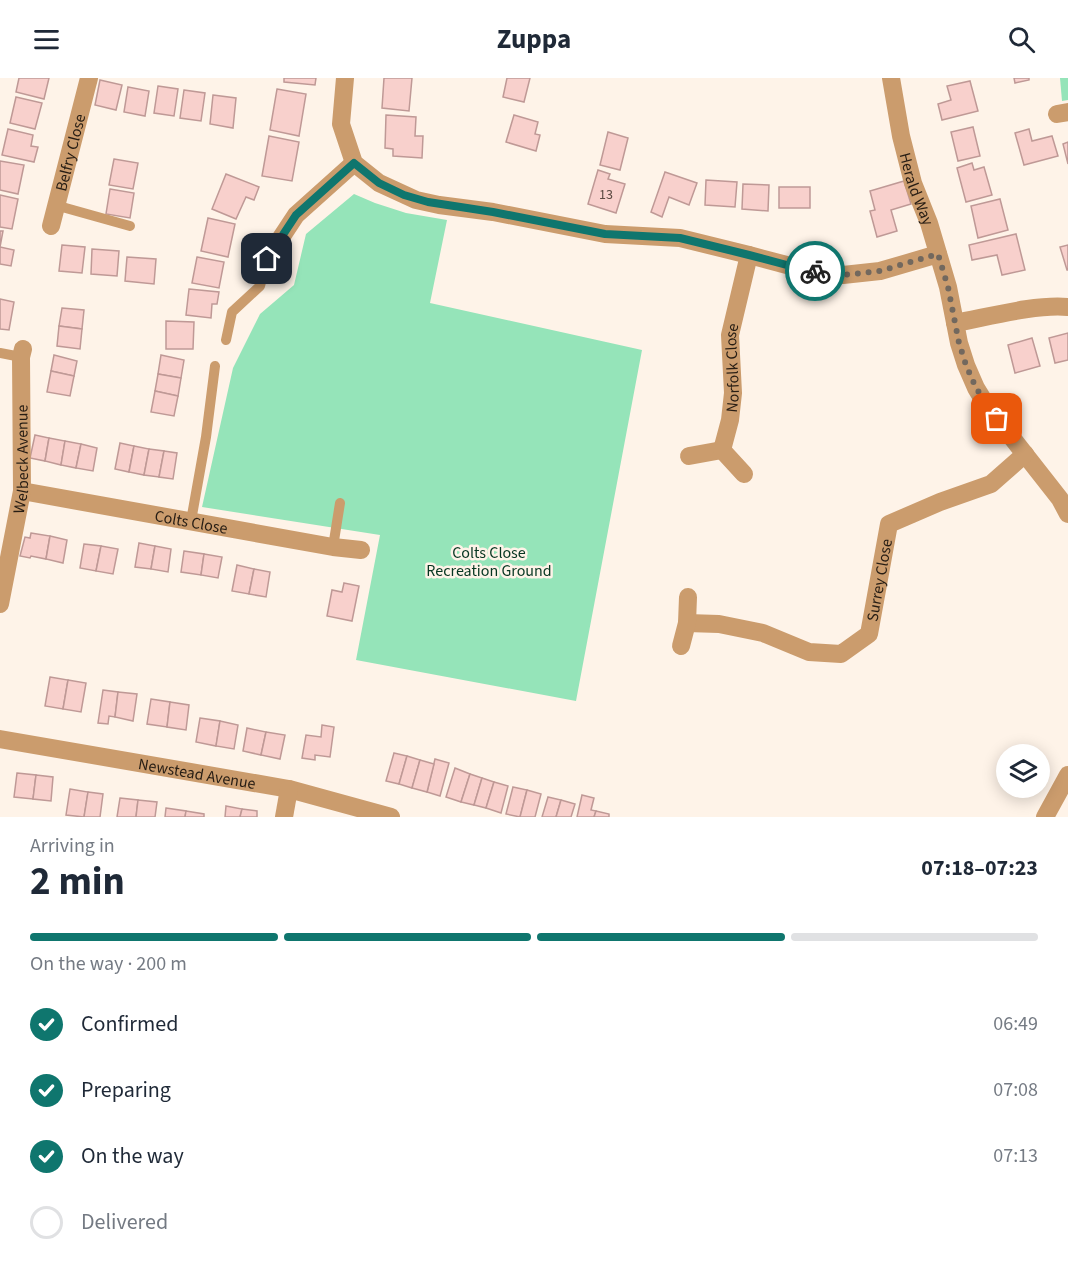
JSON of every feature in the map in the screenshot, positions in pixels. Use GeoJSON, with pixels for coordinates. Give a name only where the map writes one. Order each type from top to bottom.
{"type":"FeatureCollection","features":[{"type":"Feature","properties":{"kind":"street","name":"Belfry Close"},"geometry":{"type":"LineString","coordinates":[[51,225],[89,78]]}},
{"type":"Feature","properties":{"kind":"street"},"geometry":{"type":"LineString","coordinates":[[345,78],[341,124],[354,163],[379,183],[416,200],[493,212],[605,234],[680,238],[798,268],[843,275],[880,271],[938,254]]}},
{"type":"Feature","properties":{"kind":"street","name":"Herald Way"},"geometry":{"type":"LineString","coordinates":[[891,78],[901,136],[913,183],[929,223],[948,287],[959,343],[966,365],[987,406],[1060,499],[1068,514]]}},
{"type":"Feature","properties":{"kind":"street"},"geometry":{"type":"LineString","coordinates":[[267,259],[296,215],[354,163]]}},
{"type":"Feature","properties":{"kind":"street","name":"Norfolk Close"},"geometry":{"type":"LineString","coordinates":[[722,450],[730,420],[733,393],[730,335],[749,255]]}},
{"type":"Feature","properties":{"kind":"street"},"geometry":{"type":"LineString","coordinates":[[955,323],[1057,306],[1068,307]]}},
{"type":"Feature","properties":{"kind":"street","name":"Welbeck Avenue"},"geometry":{"type":"LineString","coordinates":[[0,604],[22,491],[22,353]]}},
{"type":"Feature","properties":{"kind":"street"},"geometry":{"type":"LineString","coordinates":[[689,456],[722,450],[744,474]]}},
{"type":"Feature","properties":{"kind":"street","name":"Surrey Close"},"geometry":{"type":"LineString","coordinates":[[687,623],[719,624],[763,633],[809,652],[842,654],[869,634],[889,524],[940,502],[991,484],[1025,454]]}},
{"type":"Feature","properties":{"kind":"street","name":"Colts Close"},"geometry":{"type":"LineString","coordinates":[[22,491],[333,547],[361,550]]}},
{"type":"Feature","properties":{"kind":"street"},"geometry":{"type":"LineString","coordinates":[[681,646],[687,623],[688,597]]}},
{"type":"Feature","properties":{"kind":"street","name":"Newstead Avenue"},"geometry":{"type":"LineString","coordinates":[[0,739],[289,789],[391,817]]}},
{"type":"Feature","properties":{"kind":"street"},"geometry":{"type":"LineString","coordinates":[[1045,817],[1067,778]]}},
{"type":"Feature","properties":{"kind":"street"},"geometry":{"type":"LineString","coordinates":[[284,817],[289,789]]}},
{"type":"Feature","properties":{"kind":"lane"},"geometry":{"type":"LineString","coordinates":[[55,205],[130,226]]}},
{"type":"Feature","properties":{"kind":"lane"},"geometry":{"type":"LineString","coordinates":[[226,340],[232,312],[260,286],[267,259]]}},
{"type":"Feature","properties":{"kind":"lane"},"geometry":{"type":"LineString","coordinates":[[0,353],[22,353]]}},
{"type":"Feature","properties":{"kind":"lane"},"geometry":{"type":"LineString","coordinates":[[191,521],[206,437],[215,366]]}},
{"type":"Feature","properties":{"kind":"lane"},"geometry":{"type":"LineString","coordinates":[[333,547],[340,502]]}},
{"type":"Feature","properties":{"kind":"green space"},"geometry":{"type":"Polygon","coordinates":[[[1060,78],[1068,78],[1068,100],[1062,101],[1060,78]]]}},
{"type":"Feature","properties":{"kind":"green space","name":"Colts Close Recreation Ground"},"geometry":{"type":"Polygon","coordinates":[[[354,194],[406,213],[447,220],[430,303],[642,350],[576,701],[356,660],[380,535],[202,507],[233,368],[260,314],[294,285],[306,234],[354,194]]]}},
{"type":"Feature","properties":{"kind":"building"},"geometry":{"type":"Polygon","coordinates":[[[19,78],[49,78],[44,99],[16,92],[19,78]]]}},
{"type":"Feature","properties":{"kind":"building"},"geometry":{"type":"Polygon","coordinates":[[[284,78],[316,78],[315,85],[284,82],[284,78]]]}},
{"type":"Feature","properties":{"kind":"building"},"geometry":{"type":"Polygon","coordinates":[[[384,78],[412,78],[409,111],[382,108],[384,78]]]}},
{"type":"Feature","properties":{"kind":"building"},"geometry":{"type":"Polygon","coordinates":[[[507,78],[530,78],[524,102],[503,97],[507,78]]]}},
{"type":"Feature","properties":{"kind":"building"},"geometry":{"type":"Polygon","coordinates":[[[1014,78],[1029,78],[1029,80],[1015,83],[1014,78]]]}},
{"type":"Feature","properties":{"kind":"building"},"geometry":{"type":"Polygon","coordinates":[[[100,80],[122,85],[116,110],[95,105],[100,80]]]}},
{"type":"Feature","properties":{"kind":"building"},"geometry":{"type":"Polygon","coordinates":[[[970,81],[978,111],[942,120],[938,104],[951,100],[947,86],[970,81]]]}},
{"type":"Feature","properties":{"kind":"building"},"geometry":{"type":"Polygon","coordinates":[[[158,86],[178,89],[174,116],[154,113],[158,86]]]}},
{"type":"Feature","properties":{"kind":"building"},"geometry":{"type":"Polygon","coordinates":[[[128,87],[149,91],[145,116],[124,112],[128,87]]]}},
{"type":"Feature","properties":{"kind":"building"},"geometry":{"type":"Polygon","coordinates":[[[277,89],[306,94],[299,136],[270,130],[277,89]]]}},
{"type":"Feature","properties":{"kind":"building"},"geometry":{"type":"Polygon","coordinates":[[[184,90],[205,93],[201,121],[180,118],[184,90]]]}},
{"type":"Feature","properties":{"kind":"building"},"geometry":{"type":"Polygon","coordinates":[[[213,95],[236,98],[233,128],[210,124],[213,95]]]}},
{"type":"Feature","properties":{"kind":"building"},"geometry":{"type":"Polygon","coordinates":[[[16,97],[42,103],[35,129],[10,123],[16,97]]]}},
{"type":"Feature","properties":{"kind":"building"},"geometry":{"type":"Polygon","coordinates":[[[386,115],[416,117],[415,136],[423,136],[422,158],[393,156],[393,149],[385,148],[386,115]]]}},
{"type":"Feature","properties":{"kind":"building"},"geometry":{"type":"Polygon","coordinates":[[[514,115],[538,122],[535,134],[540,135],[536,151],[506,142],[514,115]]]}},
{"type":"Feature","properties":{"kind":"building"},"geometry":{"type":"Polygon","coordinates":[[[973,127],[980,156],[958,161],[951,132],[973,127]]]}},
{"type":"Feature","properties":{"kind":"building"},"geometry":{"type":"Polygon","coordinates":[[[8,129],[33,135],[31,146],[38,147],[34,162],[2,155],[8,129]]]}},
{"type":"Feature","properties":{"kind":"building"},"geometry":{"type":"Polygon","coordinates":[[[1029,129],[1032,141],[1052,136],[1058,156],[1024,165],[1015,133],[1029,129]]]}},
{"type":"Feature","properties":{"kind":"building"},"geometry":{"type":"Polygon","coordinates":[[[608,132],[628,138],[620,170],[600,165],[608,132]]]}},
{"type":"Feature","properties":{"kind":"building"},"geometry":{"type":"Polygon","coordinates":[[[269,136],[299,142],[292,181],[262,176],[269,136]]]}},
{"type":"Feature","properties":{"kind":"building"},"geometry":{"type":"Polygon","coordinates":[[[1068,142],[1068,164],[1063,144],[1068,142]]]}},
{"type":"Feature","properties":{"kind":"building"},"geometry":{"type":"Polygon","coordinates":[[[114,159],[138,163],[133,189],[109,185],[114,159]]]}},
{"type":"Feature","properties":{"kind":"building"},"geometry":{"type":"Polygon","coordinates":[[[0,161],[24,165],[18,194],[0,190],[0,161]]]}},
{"type":"Feature","properties":{"kind":"building"},"geometry":{"type":"Polygon","coordinates":[[[972,163],[974,170],[984,167],[992,195],[966,202],[957,168],[972,163]]]}},
{"type":"Feature","properties":{"kind":"building"},"geometry":{"type":"Polygon","coordinates":[[[598,170],[610,174],[608,179],[625,184],[616,213],[588,204],[598,170]]]}},
{"type":"Feature","properties":{"kind":"building"},"geometry":{"type":"Polygon","coordinates":[[[665,172],[697,183],[689,205],[669,197],[662,217],[651,212],[665,172]]]}},
{"type":"Feature","properties":{"kind":"building"},"geometry":{"type":"Polygon","coordinates":[[[226,174],[259,187],[254,200],[246,197],[236,219],[212,209],[226,174]]]}},
{"type":"Feature","properties":{"kind":"building"},"geometry":{"type":"Polygon","coordinates":[[[706,180],[737,182],[735,207],[705,205],[706,180]]]}},
{"type":"Feature","properties":{"kind":"building"},"geometry":{"type":"Polygon","coordinates":[[[904,181],[911,204],[891,210],[897,231],[877,237],[870,211],[875,210],[870,191],[904,181]]]}},
{"type":"Feature","properties":{"kind":"building"},"geometry":{"type":"Polygon","coordinates":[[[743,184],[769,185],[768,211],[742,209],[743,184]]]}},
{"type":"Feature","properties":{"kind":"building"},"geometry":{"type":"Polygon","coordinates":[[[779,187],[810,187],[810,208],[779,208],[779,187]]]}},
{"type":"Feature","properties":{"kind":"building"},"geometry":{"type":"Polygon","coordinates":[[[110,189],[134,193],[130,218],[106,214],[110,189]]]}},
{"type":"Feature","properties":{"kind":"building"},"geometry":{"type":"Polygon","coordinates":[[[0,195],[18,199],[12,229],[0,227],[0,195]]]}},
{"type":"Feature","properties":{"kind":"building"},"geometry":{"type":"Polygon","coordinates":[[[1000,199],[1008,230],[978,238],[971,206],[1000,199]]]}},
{"type":"Feature","properties":{"kind":"building"},"geometry":{"type":"Polygon","coordinates":[[[208,218],[235,224],[228,257],[201,251],[208,218]]]}},
{"type":"Feature","properties":{"kind":"building"},"geometry":{"type":"Polygon","coordinates":[[[0,231],[3,231],[0,247],[0,231]]]}},
{"type":"Feature","properties":{"kind":"building"},"geometry":{"type":"Polygon","coordinates":[[[1016,234],[1025,270],[1002,275],[997,255],[972,260],[969,245],[1016,234]]]}},
{"type":"Feature","properties":{"kind":"building"},"geometry":{"type":"Polygon","coordinates":[[[62,245],[85,247],[82,273],[59,271],[62,245]]]}},
{"type":"Feature","properties":{"kind":"building"},"geometry":{"type":"Polygon","coordinates":[[[1068,245],[1068,270],[1067,270],[1060,247],[1068,245]]]}},
{"type":"Feature","properties":{"kind":"building"},"geometry":{"type":"Polygon","coordinates":[[[0,247],[14,250],[11,266],[0,264],[0,247]]]}},
{"type":"Feature","properties":{"kind":"building"},"geometry":{"type":"Polygon","coordinates":[[[92,249],[119,251],[117,276],[91,274],[92,249]]]}},
{"type":"Feature","properties":{"kind":"building"},"geometry":{"type":"Polygon","coordinates":[[[127,257],[156,259],[154,284],[125,281],[127,257]]]}},
{"type":"Feature","properties":{"kind":"building"},"geometry":{"type":"Polygon","coordinates":[[[197,257],[224,262],[219,288],[192,283],[197,257]]]}},
{"type":"Feature","properties":{"kind":"building"},"geometry":{"type":"Polygon","coordinates":[[[189,289],[219,292],[217,304],[212,304],[211,318],[186,315],[189,289]]]}},
{"type":"Feature","properties":{"kind":"building"},"geometry":{"type":"Polygon","coordinates":[[[0,299],[14,302],[9,330],[0,329],[0,299]]]}},
{"type":"Feature","properties":{"kind":"building"},"geometry":{"type":"Polygon","coordinates":[[[62,308],[84,310],[82,329],[59,326],[62,308]]]}},
{"type":"Feature","properties":{"kind":"building"},"geometry":{"type":"Polygon","coordinates":[[[166,321],[194,322],[193,349],[166,349],[166,321]]]}},
{"type":"Feature","properties":{"kind":"building"},"geometry":{"type":"Polygon","coordinates":[[[59,326],[82,329],[80,349],[57,346],[59,326]]]}},
{"type":"Feature","properties":{"kind":"building"},"geometry":{"type":"Polygon","coordinates":[[[1068,333],[1068,360],[1055,363],[1049,338],[1068,333]]]}},
{"type":"Feature","properties":{"kind":"building"},"geometry":{"type":"Polygon","coordinates":[[[1032,338],[1040,366],[1015,373],[1008,345],[1032,338]]]}},
{"type":"Feature","properties":{"kind":"building"},"geometry":{"type":"Polygon","coordinates":[[[54,355],[77,361],[74,376],[51,371],[54,355]]]}},
{"type":"Feature","properties":{"kind":"building"},"geometry":{"type":"Polygon","coordinates":[[[161,355],[184,360],[181,378],[158,374],[161,355]]]}},
{"type":"Feature","properties":{"kind":"building"},"geometry":{"type":"Polygon","coordinates":[[[51,371],[74,376],[70,396],[47,392],[51,371]]]}},
{"type":"Feature","properties":{"kind":"building"},"geometry":{"type":"Polygon","coordinates":[[[158,374],[181,378],[178,396],[155,391],[158,374]]]}},
{"type":"Feature","properties":{"kind":"building"},"geometry":{"type":"Polygon","coordinates":[[[155,391],[178,396],[174,416],[151,412],[155,391]]]}},
{"type":"Feature","properties":{"kind":"building"},"geometry":{"type":"Polygon","coordinates":[[[35,435],[49,438],[45,461],[30,458],[35,435]]]}},
{"type":"Feature","properties":{"kind":"building"},"geometry":{"type":"Polygon","coordinates":[[[49,438],[65,441],[61,465],[45,461],[49,438]]]}},
{"type":"Feature","properties":{"kind":"building"},"geometry":{"type":"Polygon","coordinates":[[[65,441],[81,444],[76,468],[61,465],[65,441]]]}},
{"type":"Feature","properties":{"kind":"building"},"geometry":{"type":"Polygon","coordinates":[[[120,443],[134,446],[129,472],[115,469],[120,443]]]}},
{"type":"Feature","properties":{"kind":"building"},"geometry":{"type":"Polygon","coordinates":[[[81,444],[97,448],[93,471],[76,468],[81,444]]]}},
{"type":"Feature","properties":{"kind":"building"},"geometry":{"type":"Polygon","coordinates":[[[134,446],[149,449],[144,475],[129,472],[134,446]]]}},
{"type":"Feature","properties":{"kind":"building"},"geometry":{"type":"Polygon","coordinates":[[[149,449],[164,451],[159,477],[144,475],[149,449]]]}},
{"type":"Feature","properties":{"kind":"building"},"geometry":{"type":"Polygon","coordinates":[[[164,451],[177,453],[173,479],[159,477],[164,451]]]}},
{"type":"Feature","properties":{"kind":"building"},"geometry":{"type":"Polygon","coordinates":[[[31,533],[50,536],[46,559],[20,556],[25,537],[30,538],[31,533]]]}},
{"type":"Feature","properties":{"kind":"building"},"geometry":{"type":"Polygon","coordinates":[[[50,536],[67,540],[63,563],[46,559],[50,536]]]}},
{"type":"Feature","properties":{"kind":"building"},"geometry":{"type":"Polygon","coordinates":[[[139,543],[155,546],[151,569],[135,567],[139,543]]]}},
{"type":"Feature","properties":{"kind":"building"},"geometry":{"type":"Polygon","coordinates":[[[84,544],[101,546],[96,571],[80,568],[84,544]]]}},
{"type":"Feature","properties":{"kind":"building"},"geometry":{"type":"Polygon","coordinates":[[[101,546],[118,549],[113,574],[96,571],[101,546]]]}},
{"type":"Feature","properties":{"kind":"building"},"geometry":{"type":"Polygon","coordinates":[[[155,546],[171,549],[168,572],[151,569],[155,546]]]}},
{"type":"Feature","properties":{"kind":"building"},"geometry":{"type":"Polygon","coordinates":[[[184,551],[204,554],[201,575],[181,572],[184,551]]]}},
{"type":"Feature","properties":{"kind":"building"},"geometry":{"type":"Polygon","coordinates":[[[204,554],[222,557],[218,578],[201,575],[204,554]]]}},
{"type":"Feature","properties":{"kind":"building"},"geometry":{"type":"Polygon","coordinates":[[[237,565],[254,569],[249,594],[232,591],[237,565]]]}},
{"type":"Feature","properties":{"kind":"building"},"geometry":{"type":"Polygon","coordinates":[[[254,569],[270,572],[266,597],[249,594],[254,569]]]}},
{"type":"Feature","properties":{"kind":"building"},"geometry":{"type":"Polygon","coordinates":[[[344,583],[359,586],[352,621],[327,616],[332,590],[342,592],[344,583]]]}},
{"type":"Feature","properties":{"kind":"building"},"geometry":{"type":"Polygon","coordinates":[[[50,677],[68,680],[63,709],[45,706],[50,677]]]}},
{"type":"Feature","properties":{"kind":"building"},"geometry":{"type":"Polygon","coordinates":[[[68,680],[86,683],[81,712],[63,709],[68,680]]]}},
{"type":"Feature","properties":{"kind":"building"},"geometry":{"type":"Polygon","coordinates":[[[103,690],[118,692],[115,717],[109,716],[108,724],[98,723],[103,690]]]}},
{"type":"Feature","properties":{"kind":"building"},"geometry":{"type":"Polygon","coordinates":[[[118,692],[137,694],[133,721],[115,717],[118,692]]]}},
{"type":"Feature","properties":{"kind":"building"},"geometry":{"type":"Polygon","coordinates":[[[151,699],[170,702],[167,727],[147,724],[151,699]]]}},
{"type":"Feature","properties":{"kind":"building"},"geometry":{"type":"Polygon","coordinates":[[[170,702],[189,705],[186,730],[167,727],[170,702]]]}},
{"type":"Feature","properties":{"kind":"building"},"geometry":{"type":"Polygon","coordinates":[[[200,718],[220,721],[216,746],[196,742],[200,718]]]}},
{"type":"Feature","properties":{"kind":"building"},"geometry":{"type":"Polygon","coordinates":[[[220,721],[238,725],[234,749],[216,746],[220,721]]]}},
{"type":"Feature","properties":{"kind":"building"},"geometry":{"type":"Polygon","coordinates":[[[322,725],[334,727],[330,757],[315,755],[315,760],[302,758],[306,735],[321,737],[322,725]]]}},
{"type":"Feature","properties":{"kind":"building"},"geometry":{"type":"Polygon","coordinates":[[[247,728],[266,732],[261,755],[243,751],[247,728]]]}},
{"type":"Feature","properties":{"kind":"building"},"geometry":{"type":"Polygon","coordinates":[[[266,732],[285,735],[280,759],[261,755],[266,732]]]}},
{"type":"Feature","properties":{"kind":"building"},"geometry":{"type":"Polygon","coordinates":[[[394,753],[407,756],[399,784],[386,781],[394,753]]]}},
{"type":"Feature","properties":{"kind":"building"},"geometry":{"type":"Polygon","coordinates":[[[407,756],[420,760],[412,788],[399,784],[407,756]]]}},
{"type":"Feature","properties":{"kind":"building"},"geometry":{"type":"Polygon","coordinates":[[[435,759],[449,763],[440,796],[427,792],[435,759]]]}},
{"type":"Feature","properties":{"kind":"building"},"geometry":{"type":"Polygon","coordinates":[[[420,760],[434,764],[427,792],[412,788],[420,760]]]}},
{"type":"Feature","properties":{"kind":"building"},"geometry":{"type":"Polygon","coordinates":[[[455,768],[470,774],[461,802],[446,797],[455,768]]]}},
{"type":"Feature","properties":{"kind":"building"},"geometry":{"type":"Polygon","coordinates":[[[17,773],[36,775],[33,799],[14,797],[17,773]]]}},
{"type":"Feature","properties":{"kind":"building"},"geometry":{"type":"Polygon","coordinates":[[[470,774],[482,778],[474,805],[461,802],[470,774]]]}},
{"type":"Feature","properties":{"kind":"building"},"geometry":{"type":"Polygon","coordinates":[[[36,775],[53,777],[51,801],[33,799],[36,775]]]}},
{"type":"Feature","properties":{"kind":"building"},"geometry":{"type":"Polygon","coordinates":[[[482,778],[494,782],[486,808],[474,805],[482,778]]]}},
{"type":"Feature","properties":{"kind":"building"},"geometry":{"type":"Polygon","coordinates":[[[494,782],[508,786],[501,813],[486,808],[494,782]]]}},
{"type":"Feature","properties":{"kind":"building"},"geometry":{"type":"Polygon","coordinates":[[[513,787],[527,790],[520,817],[506,814],[513,787]]]}},
{"type":"Feature","properties":{"kind":"building"},"geometry":{"type":"Polygon","coordinates":[[[70,789],[88,792],[84,817],[66,815],[70,789]]]}},
{"type":"Feature","properties":{"kind":"building"},"geometry":{"type":"Polygon","coordinates":[[[527,790],[541,794],[535,817],[520,817],[527,790]]]}},
{"type":"Feature","properties":{"kind":"building"},"geometry":{"type":"Polygon","coordinates":[[[88,792],[103,794],[100,817],[84,817],[88,792]]]}},
{"type":"Feature","properties":{"kind":"building"},"geometry":{"type":"Polygon","coordinates":[[[582,795],[594,798],[591,810],[596,811],[594,817],[577,817],[582,795]]]}},
{"type":"Feature","properties":{"kind":"building"},"geometry":{"type":"Polygon","coordinates":[[[548,797],[561,800],[556,817],[542,817],[548,797]]]}},
{"type":"Feature","properties":{"kind":"building"},"geometry":{"type":"Polygon","coordinates":[[[120,798],[138,800],[136,817],[117,817],[120,798]]]}},
{"type":"Feature","properties":{"kind":"building"},"geometry":{"type":"Polygon","coordinates":[[[138,800],[157,802],[155,817],[136,817],[138,800]]]}},
{"type":"Feature","properties":{"kind":"building"},"geometry":{"type":"Polygon","coordinates":[[[561,800],[575,804],[571,817],[556,817],[561,800]]]}},
{"type":"Feature","properties":{"kind":"building"},"geometry":{"type":"Polygon","coordinates":[[[226,806],[242,809],[240,817],[225,817],[226,806]]]}},
{"type":"Feature","properties":{"kind":"building"},"geometry":{"type":"Polygon","coordinates":[[[166,808],[186,811],[185,817],[165,817],[166,808]]]}},
{"type":"Feature","properties":{"kind":"building"},"geometry":{"type":"Polygon","coordinates":[[[242,809],[257,811],[257,817],[240,817],[242,809]]]}},
{"type":"Feature","properties":{"kind":"building"},"geometry":{"type":"Polygon","coordinates":[[[186,811],[204,814],[204,817],[185,817],[186,811]]]}},
{"type":"Feature","properties":{"kind":"building"},"geometry":{"type":"Polygon","coordinates":[[[596,811],[609,814],[609,817],[594,817],[596,811]]]}},
{"type":"Feature","properties":{"kind":"way so far"},"geometry":{"type":"LineString","coordinates":[[815,271],[843,275],[880,271],[938,254],[966,365],[976,388],[997,419]]}},
{"type":"Feature","properties":{"kind":"route"},"geometry":{"type":"LineString","coordinates":[[267,259],[296,215],[354,163],[379,183],[416,200],[493,212],[605,234],[680,238],[815,271]]}}]}
